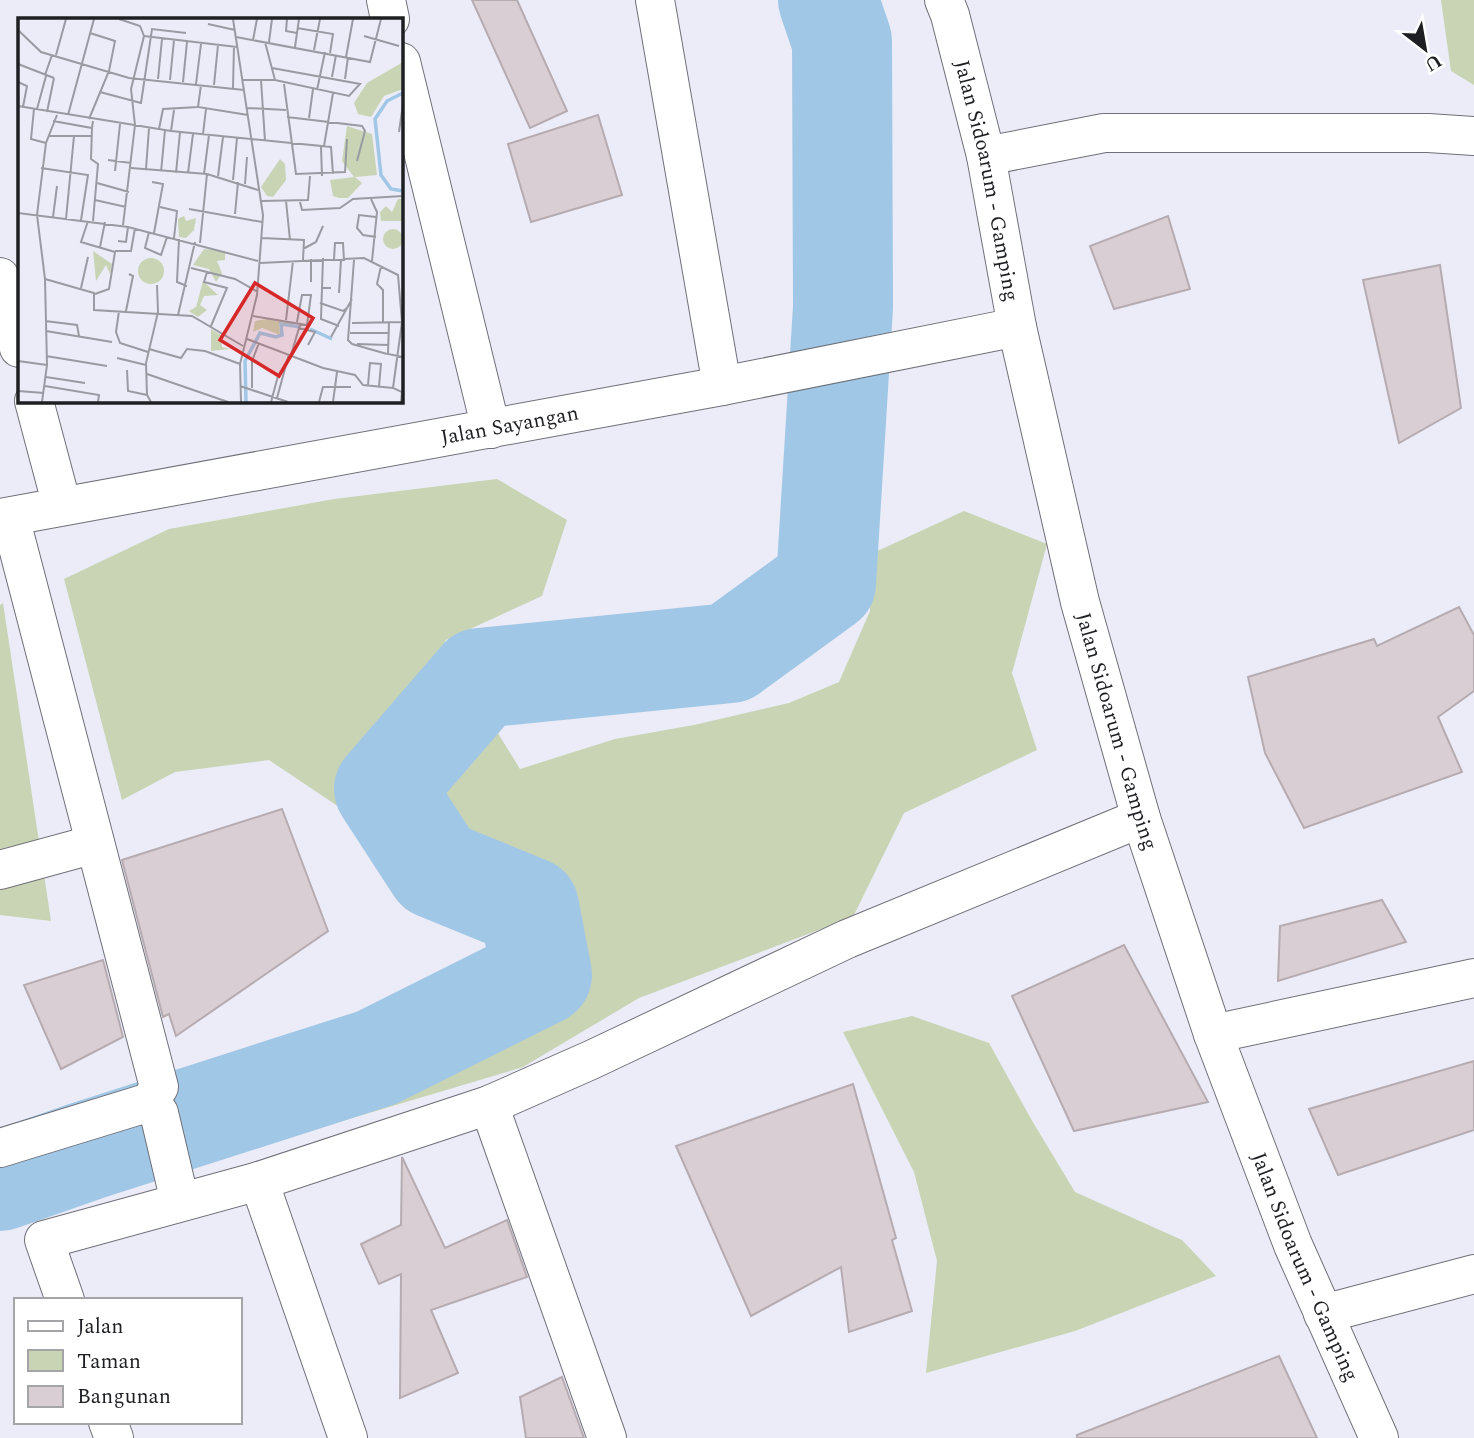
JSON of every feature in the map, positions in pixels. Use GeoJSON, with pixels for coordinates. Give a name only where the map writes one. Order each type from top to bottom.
{"type":"FeatureCollection","features":[{"type":"Feature","properties":{"kind":"street"},"geometry":{"type":"LineString","coordinates":[[386,0],[390,18]]}},
{"type":"Feature","properties":{"kind":"street"},"geometry":{"type":"LineString","coordinates":[[654,0],[722,386]]}},
{"type":"Feature","properties":{"kind":"street","name":"Jalan Sidoarum - Gamping"},"geometry":{"type":"LineString","coordinates":[[944,0],[986,156],[1017,327],[1080,602],[1141,817],[1213,1034],[1293,1245],[1379,1438]]}},
{"type":"Feature","properties":{"kind":"street"},"geometry":{"type":"LineString","coordinates":[[402,66],[491,429]]}},
{"type":"Feature","properties":{"kind":"street"},"geometry":{"type":"LineString","coordinates":[[986,156],[1104,133],[1428,133],[1474,136]]}},
{"type":"Feature","properties":{"kind":"street"},"geometry":{"type":"LineString","coordinates":[[0,277],[18,344]]}},
{"type":"Feature","properties":{"kind":"street","name":"Jalan Sayangan"},"geometry":{"type":"LineString","coordinates":[[5,517],[722,386],[1017,327]]}},
{"type":"Feature","properties":{"kind":"street"},"geometry":{"type":"LineString","coordinates":[[34,402],[62,506]]}},
{"type":"Feature","properties":{"kind":"street"},"geometry":{"type":"LineString","coordinates":[[5,517],[159,1087],[158,1120],[180,1202]]}},
{"type":"Feature","properties":{"kind":"street"},"geometry":{"type":"LineString","coordinates":[[64,1298],[44,1240],[259,1181],[489,1105],[847,939],[1141,817]]}},
{"type":"Feature","properties":{"kind":"street"},"geometry":{"type":"LineString","coordinates":[[0,870],[95,844]]}},
{"type":"Feature","properties":{"kind":"street"},"geometry":{"type":"LineString","coordinates":[[1213,1034],[1474,978]]}},
{"type":"Feature","properties":{"kind":"street"},"geometry":{"type":"LineString","coordinates":[[489,1105],[607,1438]]}},
{"type":"Feature","properties":{"kind":"street"},"geometry":{"type":"LineString","coordinates":[[0,1148],[158,1120]]}},
{"type":"Feature","properties":{"kind":"street"},"geometry":{"type":"LineString","coordinates":[[259,1181],[348,1438]]}},
{"type":"Feature","properties":{"kind":"street"},"geometry":{"type":"LineString","coordinates":[[1324,1314],[1474,1274]]}},
{"type":"Feature","properties":{"kind":"green space"},"geometry":{"type":"Polygon","coordinates":[[[1441,0],[1474,0],[1474,85],[1451,71],[1441,0]]]}},
{"type":"Feature","properties":{"kind":"green space"},"geometry":{"type":"Polygon","coordinates":[[[497,479],[567,520],[542,596],[446,640],[357,819],[269,760],[175,772],[122,800],[64,579],[169,529],[334,499],[497,479]]]}},
{"type":"Feature","properties":{"kind":"green space"},"geometry":{"type":"Polygon","coordinates":[[[964,511],[1047,544],[1012,673],[1037,750],[904,813],[853,917],[639,998],[523,1067],[202,1165],[193,1106],[381,1035],[526,1013],[581,959],[555,888],[458,842],[420,808],[423,771],[491,722],[520,769],[615,739],[694,725],[789,703],[839,682],[870,611],[871,554],[964,511]]]}},
{"type":"Feature","properties":{"kind":"green space"},"geometry":{"type":"Polygon","coordinates":[[[3,603],[51,921],[0,915],[0,605],[3,603]]]}},
{"type":"Feature","properties":{"kind":"green space"},"geometry":{"type":"Polygon","coordinates":[[[912,1016],[989,1043],[1075,1192],[1182,1240],[1216,1276],[1075,1331],[926,1373],[937,1261],[914,1172],[843,1032],[912,1016]]]}},
{"type":"Feature","properties":{"kind":"building"},"geometry":{"type":"Polygon","coordinates":[[[472,0],[517,0],[567,111],[530,128],[472,0]]]}},
{"type":"Feature","properties":{"kind":"building"},"geometry":{"type":"Polygon","coordinates":[[[598,115],[622,195],[531,222],[508,144],[598,115]]]}},
{"type":"Feature","properties":{"kind":"building"},"geometry":{"type":"Polygon","coordinates":[[[1168,216],[1190,289],[1114,309],[1090,246],[1168,216]]]}},
{"type":"Feature","properties":{"kind":"building"},"geometry":{"type":"Polygon","coordinates":[[[1440,265],[1461,408],[1399,443],[1363,280],[1440,265]]]}},
{"type":"Feature","properties":{"kind":"building"},"geometry":{"type":"Polygon","coordinates":[[[1459,607],[1474,635],[1474,691],[1438,717],[1462,772],[1304,828],[1265,753],[1248,677],[1374,639],[1377,646],[1459,607]]]}},
{"type":"Feature","properties":{"kind":"building"},"geometry":{"type":"Polygon","coordinates":[[[282,809],[328,931],[176,1036],[169,1014],[163,1017],[122,860],[282,809]]]}},
{"type":"Feature","properties":{"kind":"building"},"geometry":{"type":"Polygon","coordinates":[[[1382,900],[1406,942],[1278,981],[1280,926],[1382,900]]]}},
{"type":"Feature","properties":{"kind":"building"},"geometry":{"type":"Polygon","coordinates":[[[1124,945],[1208,1102],[1074,1131],[1012,996],[1124,945]]]}},
{"type":"Feature","properties":{"kind":"building"},"geometry":{"type":"Polygon","coordinates":[[[103,960],[123,1037],[61,1069],[24,985],[103,960]]]}},
{"type":"Feature","properties":{"kind":"building"},"geometry":{"type":"Polygon","coordinates":[[[1474,1061],[1474,1130],[1338,1175],[1309,1109],[1474,1061]]]}},
{"type":"Feature","properties":{"kind":"building"},"geometry":{"type":"Polygon","coordinates":[[[853,1084],[896,1238],[892,1240],[912,1311],[849,1332],[841,1267],[751,1316],[676,1146],[853,1084]]]}},
{"type":"Feature","properties":{"kind":"building"},"geometry":{"type":"Polygon","coordinates":[[[402,1157],[445,1248],[507,1220],[527,1277],[431,1310],[458,1373],[400,1398],[401,1274],[379,1284],[361,1244],[401,1225],[402,1157]]]}},
{"type":"Feature","properties":{"kind":"building"},"geometry":{"type":"Polygon","coordinates":[[[1279,1356],[1317,1438],[1077,1438],[1077,1435],[1279,1356]]]}},
{"type":"Feature","properties":{"kind":"building"},"geometry":{"type":"Polygon","coordinates":[[[562,1377],[584,1438],[526,1438],[520,1397],[562,1377]]]}},
{"type":"Feature","properties":{"kind":"waterway"},"geometry":{"type":"LineString","coordinates":[[0,1181],[376,1058],[542,975],[529,907],[436,869],[384,789],[480,678],[730,653],[826,583],[843,307],[842,41],[828,0]]}}]}
